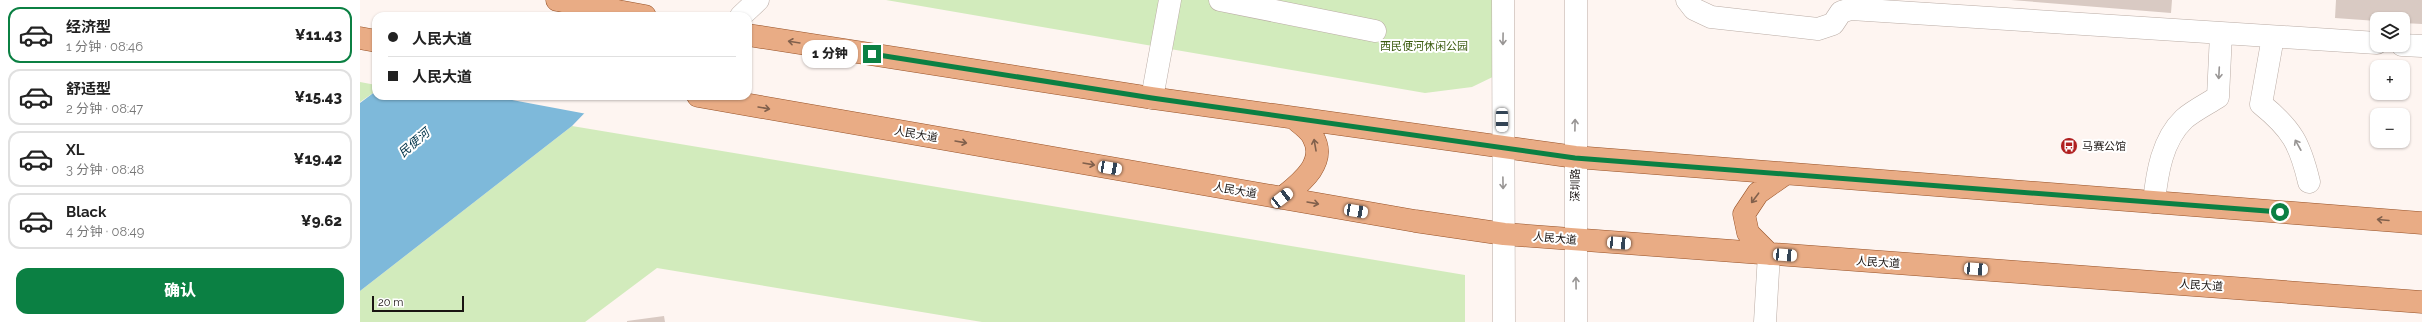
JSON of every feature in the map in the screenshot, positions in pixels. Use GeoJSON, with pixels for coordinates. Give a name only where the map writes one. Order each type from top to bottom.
{"type":"FeatureCollection","features":[{"type":"Feature","properties":{"kind":"main road"},"geometry":{"type":"LineString","coordinates":[[557,0],[624,12]]}},
{"type":"Feature","properties":{"kind":"main road"},"geometry":{"type":"LineString","coordinates":[[752,36],[1152,98],[1575,158],[2422,223]]}},
{"type":"Feature","properties":{"kind":"main road"},"geometry":{"type":"LineString","coordinates":[[360,38],[372,40]]}},
{"type":"Feature","properties":{"kind":"main road","name":"人民大道"},"geometry":{"type":"LineString","coordinates":[[721,100],[1282,198],[1504,234],[2422,302]]}},
{"type":"Feature","properties":{"kind":"main road"},"geometry":{"type":"LineString","coordinates":[[1282,198],[1307,178],[1317,157],[1314,137],[1295,118]]}},
{"type":"Feature","properties":{"kind":"main road"},"geometry":{"type":"LineString","coordinates":[[1769,254],[1748,233],[1744,214],[1758,193],[1785,174]]}},
{"type":"Feature","properties":{"kind":"street"},"geometry":{"type":"LineString","coordinates":[[745,12],[758,0]]}},
{"type":"Feature","properties":{"kind":"street"},"geometry":{"type":"LineString","coordinates":[[1152,98],[1170,0]]}},
{"type":"Feature","properties":{"kind":"street"},"geometry":{"type":"LineString","coordinates":[[1220,0],[1375,31]]}},
{"type":"Feature","properties":{"kind":"street"},"geometry":{"type":"LineString","coordinates":[[1503,0],[1502,148],[1504,322]]}},
{"type":"Feature","properties":{"kind":"street","name":"深圳路"},"geometry":{"type":"LineString","coordinates":[[1576,0],[1574,240],[1576,322]]}},
{"type":"Feature","properties":{"kind":"street"},"geometry":{"type":"LineString","coordinates":[[1687,0],[1694,9],[1711,17],[1818,29],[1833,24],[1841,12],[1850,4],[2221,34],[2370,43]]}},
{"type":"Feature","properties":{"kind":"street"},"geometry":{"type":"LineString","coordinates":[[2154,202],[2157,173],[2168,141],[2184,119],[2218,97],[2221,34]]}},
{"type":"Feature","properties":{"kind":"street"},"geometry":{"type":"LineString","coordinates":[[2273,37],[2261,104],[2278,117],[2293,136],[2302,152],[2309,182]]}},
{"type":"Feature","properties":{"kind":"street"},"geometry":{"type":"LineString","coordinates":[[2410,45],[2422,46]]}},
{"type":"Feature","properties":{"kind":"street"},"geometry":{"type":"LineString","coordinates":[[1765,322],[1769,254]]}},
{"type":"Feature","properties":{"kind":"green space","name":"西民便河休闲公园"},"geometry":{"type":"Polygon","coordinates":[[[886,0],[1503,0],[1503,72],[1472,87],[1425,93],[886,0]]]}},
{"type":"Feature","properties":{"kind":"green space"},"geometry":{"type":"Polygon","coordinates":[[[360,82],[372,84],[372,94],[360,102],[360,82]]]}},
{"type":"Feature","properties":{"kind":"green space"},"geometry":{"type":"Polygon","coordinates":[[[572,126],[1465,275],[1465,322],[982,322],[657,268],[585,322],[360,322],[360,291],[572,126]]]}},
{"type":"Feature","properties":{"kind":"water","name":"民便河"},"geometry":{"type":"Polygon","coordinates":[[[372,94],[372,100],[597,100],[572,126],[360,291],[360,103],[372,94]]]}},
{"type":"Feature","properties":{"kind":"pier"},"geometry":{"type":"Polygon","coordinates":[[[478,0],[693,0],[682,12],[511,12],[472,5],[478,0]]]}},
{"type":"Feature","properties":{"kind":"pier"},"geometry":{"type":"Polygon","coordinates":[[[512,100],[599,100],[587,114],[512,100]]]}},
{"type":"Feature","properties":{"kind":"building"},"geometry":{"type":"Polygon","coordinates":[[[2011,0],[2172,0],[2171,13],[2011,0]]]}},
{"type":"Feature","properties":{"kind":"building"},"geometry":{"type":"Polygon","coordinates":[[[2336,0],[2422,0],[2422,24],[2410,23],[2410,12],[2370,12],[2370,20],[2335,18],[2336,0]]]}},
{"type":"Feature","properties":{"kind":"building"},"geometry":{"type":"Polygon","coordinates":[[[664,316],[665,322],[627,322],[627,321],[664,316]]]}},
{"type":"Feature","properties":{"kind":"place","name":"马赛公馆"},"geometry":{"type":"Point","coordinates":[2069,146]}},
{"type":"Feature","properties":{"kind":"route"},"geometry":{"type":"LineString","coordinates":[[872,54],[1152,98],[1575,158],[2280,212]]}}]}
